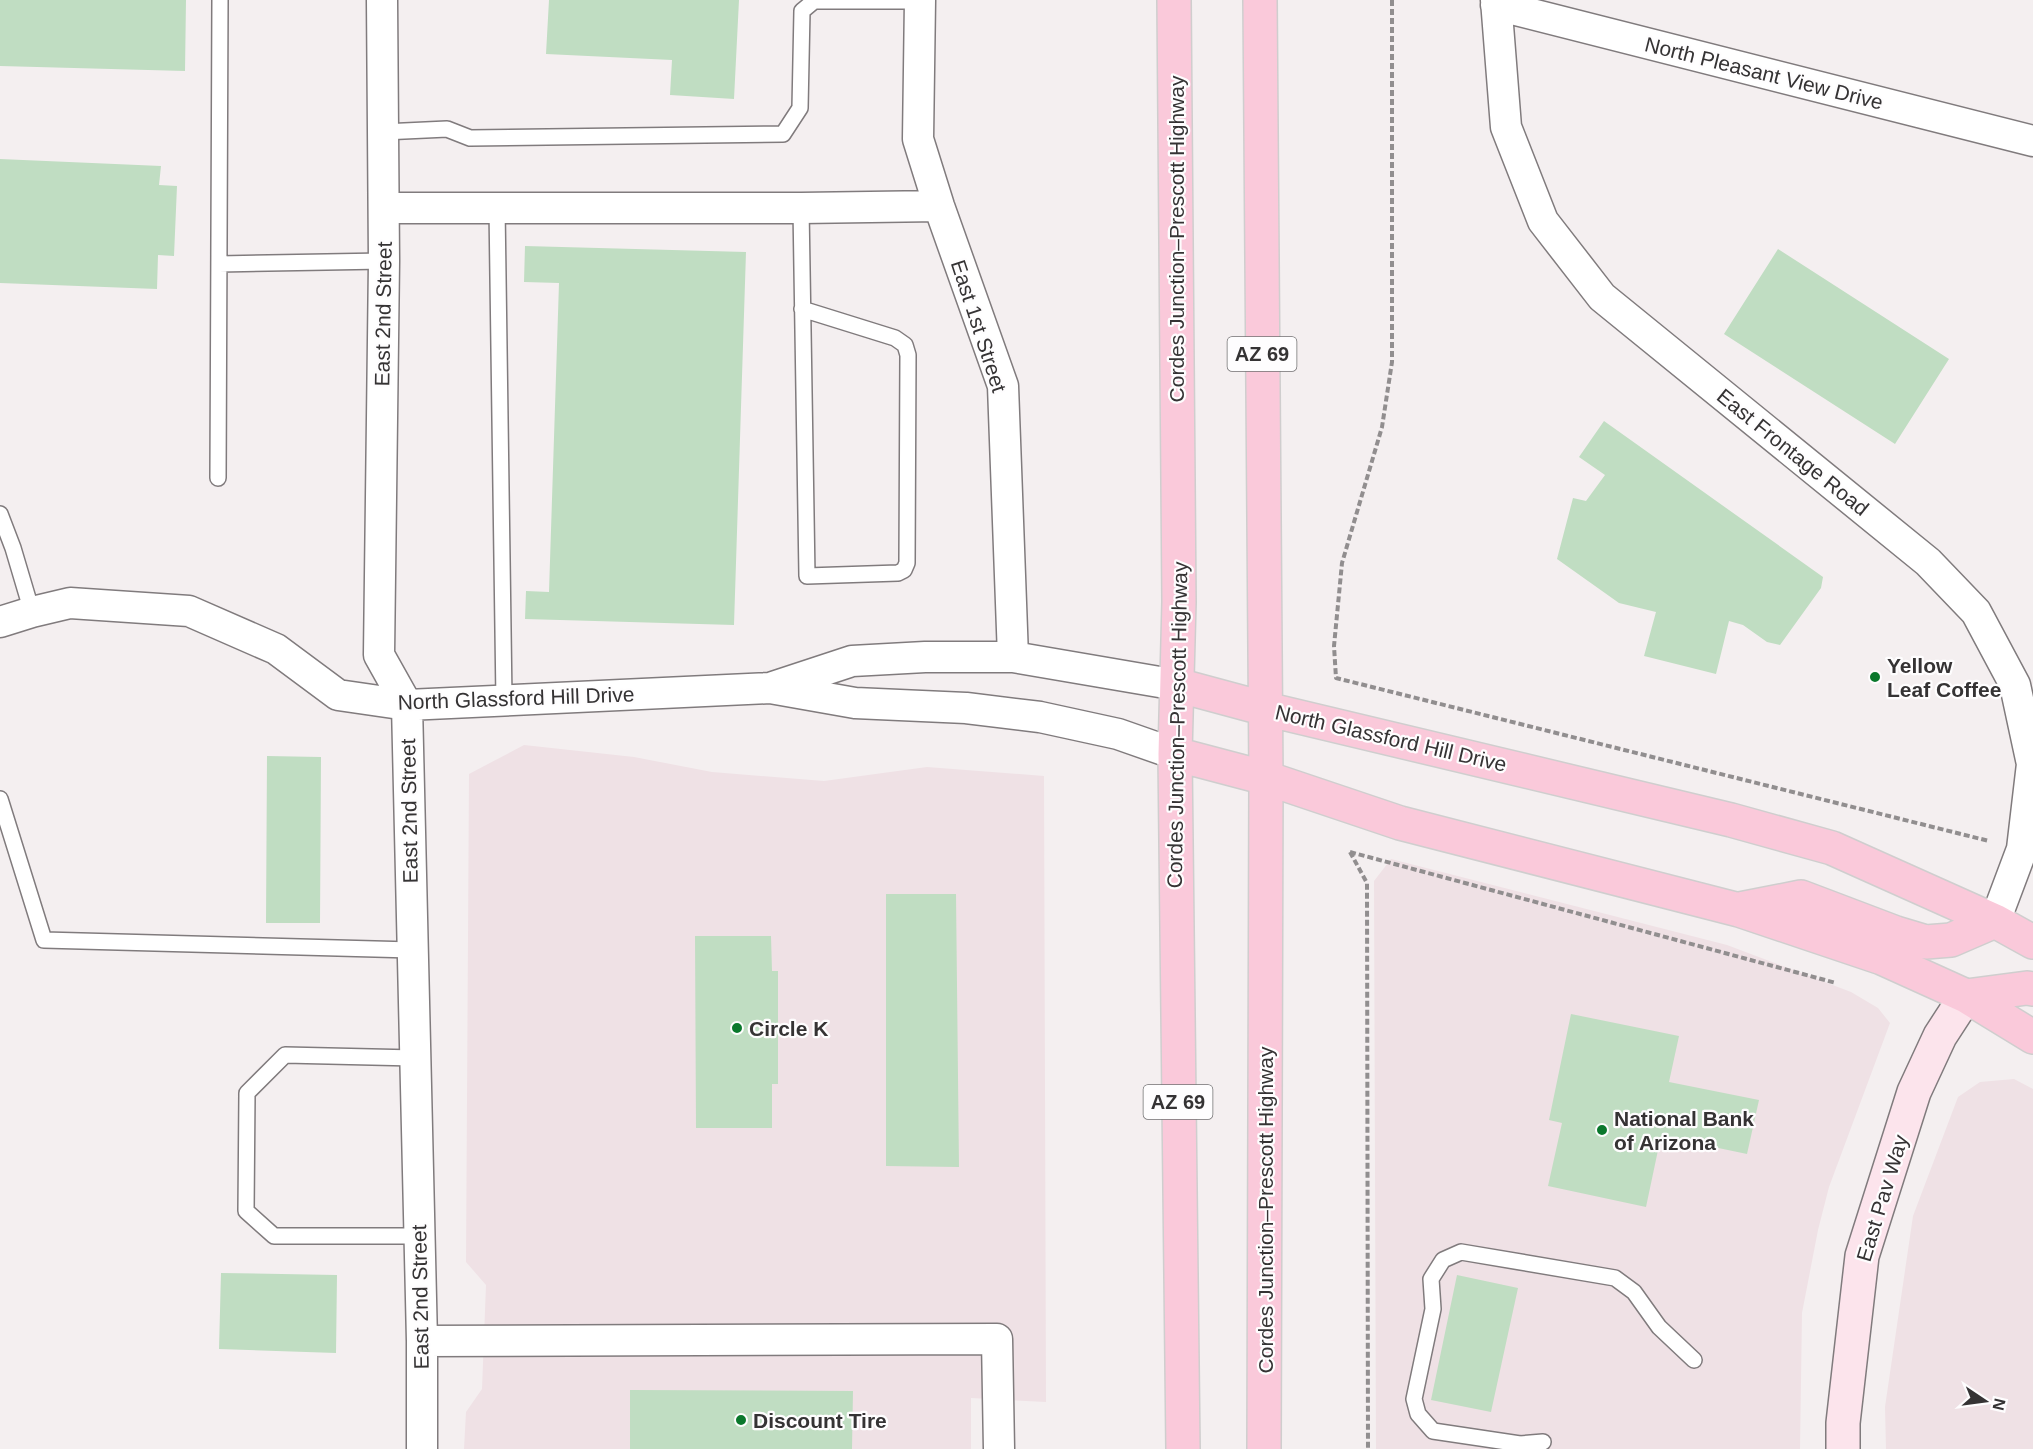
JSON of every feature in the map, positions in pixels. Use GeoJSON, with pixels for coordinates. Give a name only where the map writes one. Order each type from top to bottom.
{"type":"FeatureCollection","features":[{"type":"Feature","properties":{"kind":"main road","name":"Cordes Junction–Prescott Highway"},"geometry":{"type":"LineString","coordinates":[[1174,0],[1179,602],[1175,754],[1179,1266],[1183,1449]]}},
{"type":"Feature","properties":{"kind":"main road","name":"Cordes Junction–Prescott Highway"},"geometry":{"type":"LineString","coordinates":[[1260,0],[1266,709],[1264,1449]]}},
{"type":"Feature","properties":{"kind":"main road","name":"North Glassford Hill Drive"},"geometry":{"type":"LineString","coordinates":[[1177,685],[1266,709],[1731,820],[1832,848],[1995,921],[2033,942]]}},
{"type":"Feature","properties":{"kind":"main road","name":"North Glassford Hill Drive"},"geometry":{"type":"LineString","coordinates":[[1175,754],[1266,778],[1400,823],[1739,909],[1882,958],[1966,996],[2033,1037]]}},
{"type":"Feature","properties":{"kind":"main road"},"geometry":{"type":"LineString","coordinates":[[1739,909],[1801,897],[1926,942],[1951,940],[1995,921]]}},
{"type":"Feature","properties":{"kind":"main road"},"geometry":{"type":"LineString","coordinates":[[1966,996],[2033,989]]}},
{"type":"Feature","properties":{"kind":"street","name":"East 2nd Street"},"geometry":{"type":"LineString","coordinates":[[382,0],[384,261],[379,655],[407,705],[422,1341],[422,1449]]}},
{"type":"Feature","properties":{"kind":"street","name":"East 1st Street"},"geometry":{"type":"LineString","coordinates":[[920,1],[918,139],[939,206],[1003,386],[1013,657]]}},
{"type":"Feature","properties":{"kind":"street","name":"East Frontage Road"},"geometry":{"type":"LineString","coordinates":[[1496,3],[1506,127],[1543,221],[1602,297],[1928,562],[1976,612],[2014,685],[2032,764],[2022,849],[1995,921]]}},
{"type":"Feature","properties":{"kind":"street","name":"North Pleasant View Drive"},"geometry":{"type":"LineString","coordinates":[[1496,3],[2033,141]]}},
{"type":"Feature","properties":{"kind":"street"},"geometry":{"type":"LineString","coordinates":[[384,208],[939,206]]}},
{"type":"Feature","properties":{"kind":"street","name":"North Glassford Hill Drive"},"geometry":{"type":"LineString","coordinates":[[0,622],[70,603],[189,611],[276,649],[338,694],[407,705],[770,688],[855,703],[966,708],[1040,717],[1118,734],[1175,754]]}},
{"type":"Feature","properties":{"kind":"street","name":"North Glassford Hill Drive"},"geometry":{"type":"LineString","coordinates":[[770,688],[852,661],[925,657],[1013,657],[1177,685]]}},
{"type":"Feature","properties":{"kind":"street","name":"East Pav Way"},"geometry":{"type":"LineString","coordinates":[[1843,1449],[1862,1256],[1914,1092],[1940,1036],[1966,996]]}},
{"type":"Feature","properties":{"kind":"street"},"geometry":{"type":"LineString","coordinates":[[422,1341],[998,1339],[999,1449]]}},
{"type":"Feature","properties":{"kind":"lane"},"geometry":{"type":"LineString","coordinates":[[218,478],[220,0]]}},
{"type":"Feature","properties":{"kind":"lane"},"geometry":{"type":"LineString","coordinates":[[383,132],[447,129],[470,138],[783,134],[801,108],[802,11],[814,1],[920,1]]}},
{"type":"Feature","properties":{"kind":"lane"},"geometry":{"type":"LineString","coordinates":[[497,207],[504,700]]}},
{"type":"Feature","properties":{"kind":"lane"},"geometry":{"type":"LineString","coordinates":[[801,208],[802,309],[807,576],[898,573],[904,570],[907,563],[908,355],[905,345],[895,338],[802,309]]}},
{"type":"Feature","properties":{"kind":"lane"},"geometry":{"type":"LineString","coordinates":[[219,264],[384,261]]}},
{"type":"Feature","properties":{"kind":"lane"},"geometry":{"type":"LineString","coordinates":[[0,514],[13,548],[32,612]]}},
{"type":"Feature","properties":{"kind":"lane"},"geometry":{"type":"LineString","coordinates":[[0,799],[44,940],[412,950]]}},
{"type":"Feature","properties":{"kind":"lane"},"geometry":{"type":"LineString","coordinates":[[415,1058],[285,1055],[247,1093],[246,1211],[274,1236],[419,1236]]}},
{"type":"Feature","properties":{"kind":"lane"},"geometry":{"type":"LineString","coordinates":[[1544,1442],[1520,1444],[1433,1431],[1418,1414],[1414,1399],[1433,1309],[1431,1279],[1443,1260],[1461,1252],[1615,1278],[1634,1292],[1659,1327],[1694,1359]]}},
{"type":"Feature","properties":{"kind":"path"},"geometry":{"type":"LineString","coordinates":[[1392,0],[1392,362],[1382,427],[1342,563],[1334,646],[1336,678],[2022,849]]}},
{"type":"Feature","properties":{"kind":"path"},"geometry":{"type":"LineString","coordinates":[[1368,1449],[1367,883],[1350,852],[1838,983]]}},
{"type":"Feature","properties":{"kind":"shaded area"},"geometry":{"type":"Polygon","coordinates":[[[524,745],[634,757],[712,772],[824,781],[927,767],[1044,776],[1046,1402],[971,1398],[971,1449],[464,1449],[466,1412],[482,1389],[486,1285],[466,1262],[469,774],[524,745]]]}},
{"type":"Feature","properties":{"kind":"shaded area"},"geometry":{"type":"Polygon","coordinates":[[[1391,859],[1727,945],[1851,992],[1878,1008],[1890,1023],[1829,1187],[1818,1230],[1802,1313],[1800,1449],[1376,1449],[1374,881],[1391,859]]]}},
{"type":"Feature","properties":{"kind":"shaded area"},"geometry":{"type":"Polygon","coordinates":[[[2014,1079],[2033,1089],[2033,1449],[1886,1449],[1885,1407],[1913,1216],[1958,1097],[1980,1082],[2014,1079]]]}},
{"type":"Feature","properties":{"kind":"building"},"geometry":{"type":"Polygon","coordinates":[[[0,0],[186,0],[185,71],[0,66],[0,0]]]}},
{"type":"Feature","properties":{"kind":"building"},"geometry":{"type":"Polygon","coordinates":[[[549,0],[739,0],[734,99],[670,95],[672,60],[546,54],[549,0]]]}},
{"type":"Feature","properties":{"kind":"building"},"geometry":{"type":"Polygon","coordinates":[[[0,159],[161,166],[159,185],[177,186],[174,256],[158,255],[157,289],[0,283],[0,159]]]}},
{"type":"Feature","properties":{"kind":"building"},"geometry":{"type":"Polygon","coordinates":[[[525,246],[746,252],[734,625],[525,619],[526,591],[549,592],[559,283],[524,282],[525,246]]]}},
{"type":"Feature","properties":{"kind":"building"},"geometry":{"type":"Polygon","coordinates":[[[1778,249],[1949,359],[1895,444],[1724,334],[1778,249]]]}},
{"type":"Feature","properties":{"kind":"building"},"geometry":{"type":"Polygon","coordinates":[[[1604,421],[1823,577],[1821,588],[1780,645],[1767,642],[1743,625],[1729,621],[1716,674],[1644,656],[1656,612],[1619,603],[1557,559],[1573,498],[1586,501],[1605,475],[1579,457],[1604,421]]]}},
{"type":"Feature","properties":{"kind":"building"},"geometry":{"type":"Polygon","coordinates":[[[267,756],[321,757],[320,923],[266,923],[267,756]]]}},
{"type":"Feature","properties":{"kind":"building","name":"Circle K"},"geometry":{"type":"Polygon","coordinates":[[[886,894],[956,894],[959,1167],[886,1166],[886,894]]]}},
{"type":"Feature","properties":{"kind":"building","name":"Circle K"},"geometry":{"type":"Polygon","coordinates":[[[695,936],[771,936],[772,971],[778,971],[778,1084],[772,1084],[772,1128],[696,1128],[695,936]]]}},
{"type":"Feature","properties":{"kind":"building"},"geometry":{"type":"Polygon","coordinates":[[[1571,1014],[1679,1036],[1669,1082],[1759,1100],[1747,1154],[1661,1136],[1646,1207],[1548,1186],[1562,1123],[1549,1120],[1571,1014]]]}},
{"type":"Feature","properties":{"kind":"building"},"geometry":{"type":"Polygon","coordinates":[[[221,1273],[337,1275],[336,1353],[219,1349],[221,1273]]]}},
{"type":"Feature","properties":{"kind":"building"},"geometry":{"type":"Polygon","coordinates":[[[1457,1275],[1518,1288],[1491,1412],[1431,1400],[1457,1275]]]}},
{"type":"Feature","properties":{"kind":"building","name":"Discount Tire"},"geometry":{"type":"Polygon","coordinates":[[[630,1390],[853,1391],[852,1449],[630,1449],[630,1390]]]}},
{"type":"Feature","properties":{"kind":"place","name":"Yellow Leaf Coffee"},"geometry":{"type":"Point","coordinates":[1875,677]}},
{"type":"Feature","properties":{"kind":"place","name":"Circle K"},"geometry":{"type":"Point","coordinates":[737,1028]}},
{"type":"Feature","properties":{"kind":"place","name":"National Bank of Arizona"},"geometry":{"type":"Point","coordinates":[1602,1130]}},
{"type":"Feature","properties":{"kind":"place","name":"Discount Tire"},"geometry":{"type":"Point","coordinates":[741,1420]}}]}
